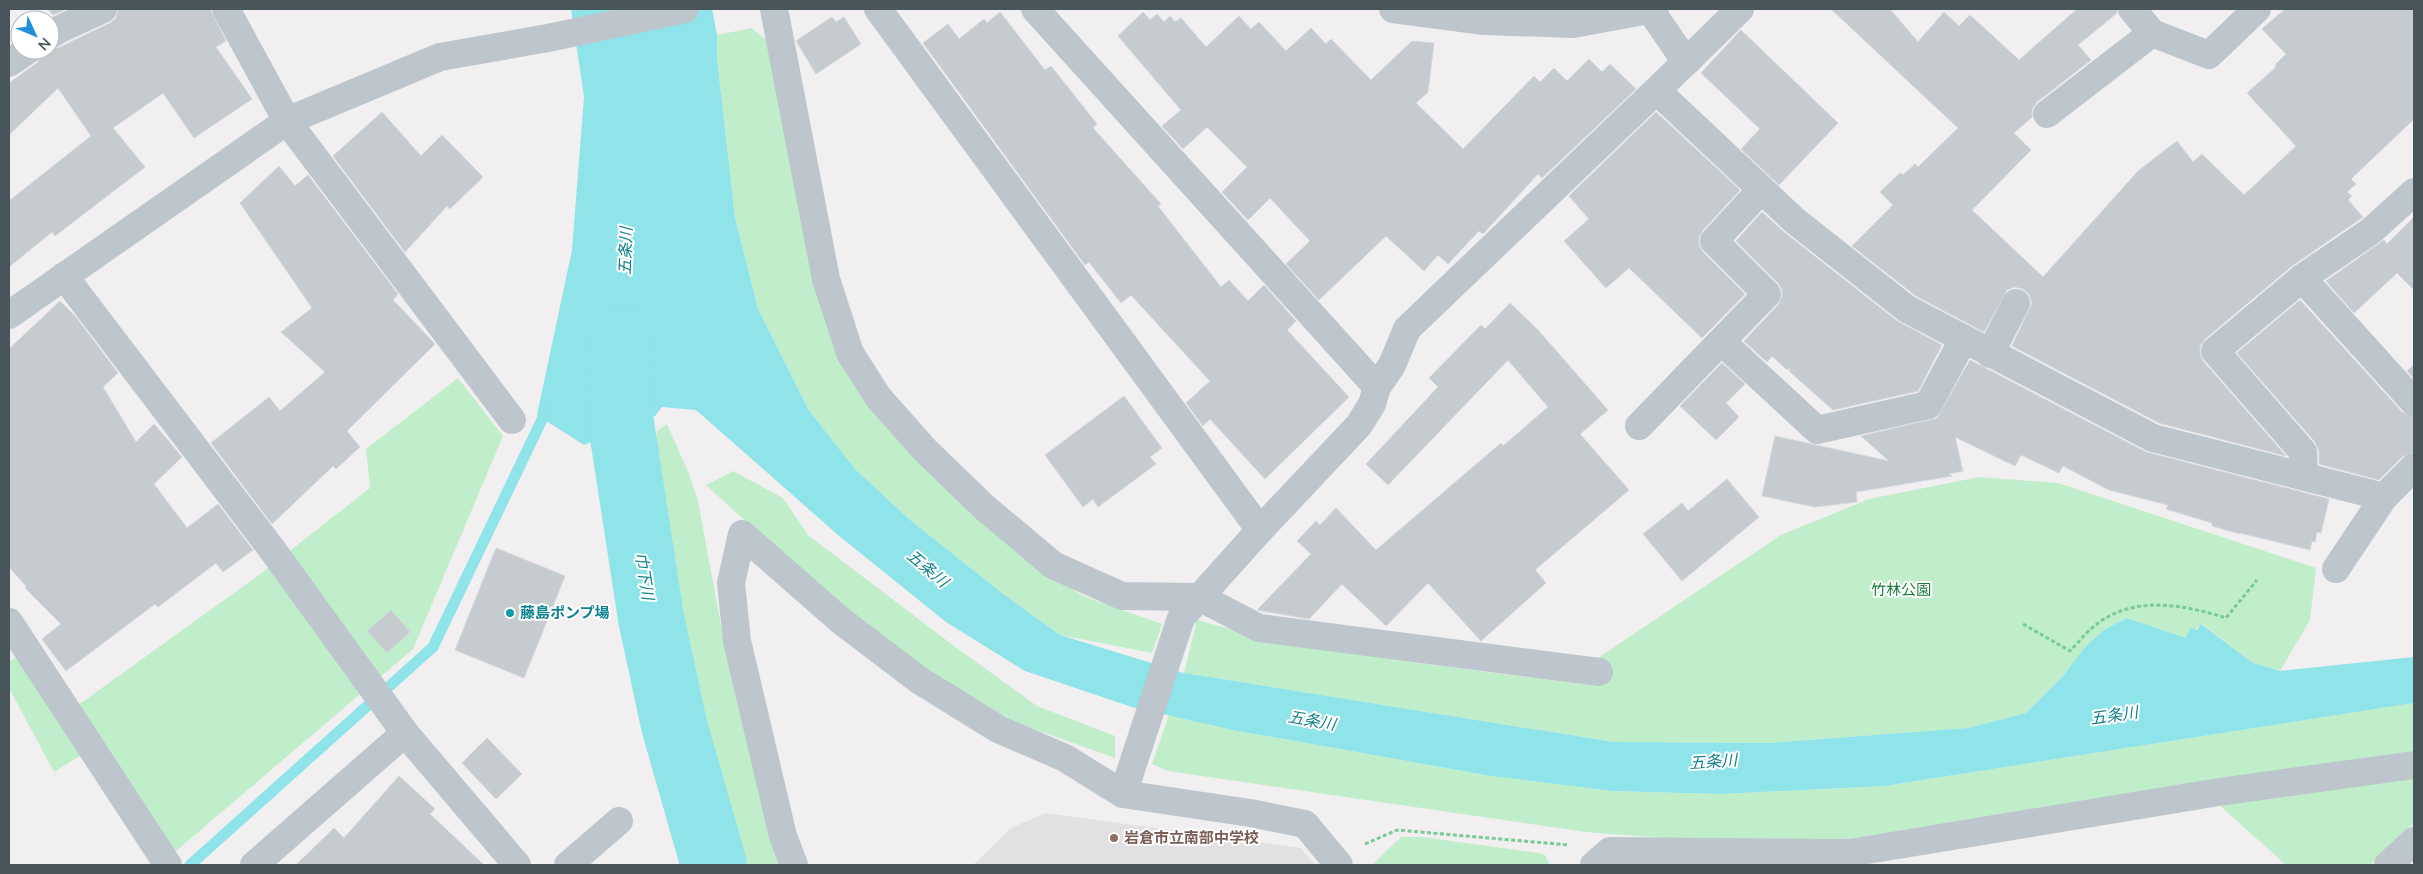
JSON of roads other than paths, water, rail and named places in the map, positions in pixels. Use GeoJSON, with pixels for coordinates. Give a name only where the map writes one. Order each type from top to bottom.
{"type":"FeatureCollection","features":[{"type":"Feature","properties":{"kind":"street"},"geometry":{"type":"LineString","coordinates":[[60,29],[103,9]]}},
{"type":"Feature","properties":{"kind":"street"},"geometry":{"type":"LineString","coordinates":[[226,9],[288,121],[512,420]]}},
{"type":"Feature","properties":{"kind":"street"},"geometry":{"type":"LineString","coordinates":[[9,315],[288,121],[440,57],[548,38],[685,9]]}},
{"type":"Feature","properties":{"kind":"street"},"geometry":{"type":"LineString","coordinates":[[774,9],[826,279],[850,354],[878,398],[925,450],[978,501],[1053,566],[1122,596],[1199,597],[1259,628],[1599,672]]}},
{"type":"Feature","properties":{"kind":"street"},"geometry":{"type":"LineString","coordinates":[[878,9],[1260,530]]}},
{"type":"Feature","properties":{"kind":"street"},"geometry":{"type":"LineString","coordinates":[[1035,9],[1377,387]]}},
{"type":"Feature","properties":{"kind":"street"},"geometry":{"type":"LineString","coordinates":[[1393,9],[1484,21],[1573,24],[1620,12],[1653,10],[1686,62]]}},
{"type":"Feature","properties":{"kind":"street"},"geometry":{"type":"LineString","coordinates":[[1122,794],[1181,618],[1260,530],[1359,425],[1372,404],[1377,387],[1392,365],[1407,329],[1657,91],[1740,9]]}},
{"type":"Feature","properties":{"kind":"street"},"geometry":{"type":"LineString","coordinates":[[2132,9],[2152,33],[2209,55],[2257,9]]}},
{"type":"Feature","properties":{"kind":"street"},"geometry":{"type":"LineString","coordinates":[[2047,114],[2152,33]]}},
{"type":"Feature","properties":{"kind":"street"},"geometry":{"type":"LineString","coordinates":[[1657,91],[1794,220],[1907,309],[2153,438],[2384,497]]}},
{"type":"Feature","properties":{"kind":"street"},"geometry":{"type":"LineString","coordinates":[[1639,426],[1767,294],[1714,241],[1761,190]]}},
{"type":"Feature","properties":{"kind":"street"},"geometry":{"type":"LineString","coordinates":[[2304,476],[2303,452],[2215,351],[2302,278],[2371,231],[2414,192]]}},
{"type":"Feature","properties":{"kind":"street"},"geometry":{"type":"LineString","coordinates":[[64,276],[271,548],[405,733],[517,865]]}},
{"type":"Feature","properties":{"kind":"street"},"geometry":{"type":"LineString","coordinates":[[2302,278],[2414,402]]}},
{"type":"Feature","properties":{"kind":"street"},"geometry":{"type":"LineString","coordinates":[[1990,354],[2016,303]]}},
{"type":"Feature","properties":{"kind":"street"},"geometry":{"type":"LineString","coordinates":[[1722,342],[1817,430],[1928,405],[1963,340]]}},
{"type":"Feature","properties":{"kind":"street"},"geometry":{"type":"LineString","coordinates":[[2336,569],[2384,497],[2414,468]]}},
{"type":"Feature","properties":{"kind":"street"},"geometry":{"type":"LineString","coordinates":[[794,865],[783,836],[737,641],[730,583],[742,534],[840,620],[918,680],[998,729],[1065,758],[1122,794],[1250,813],[1305,824],[1338,863]]}},
{"type":"Feature","properties":{"kind":"street"},"geometry":{"type":"LineString","coordinates":[[9,622],[168,865]]}},
{"type":"Feature","properties":{"kind":"street"},"geometry":{"type":"LineString","coordinates":[[260,863],[405,733]]}},
{"type":"Feature","properties":{"kind":"street"},"geometry":{"type":"LineString","coordinates":[[1602,858],[1855,859],[2219,792],[2414,765]]}},
{"type":"Feature","properties":{"kind":"street"},"geometry":{"type":"LineString","coordinates":[[568,865],[619,821]]}},
{"type":"Feature","properties":{"kind":"street"},"geometry":{"type":"LineString","coordinates":[[2388,865],[2414,841]]}},
{"type":"Feature","properties":{"kind":"water","name":"五条川"},"geometry":{"type":"Polygon","coordinates":[[[571,9],[712,9],[717,35],[717,58],[735,218],[758,309],[808,409],[855,469],[910,520],[1002,593],[1060,635],[1184,673],[1614,742],[1769,743],[1968,728],[2026,713],[2064,675],[2084,648],[2105,629],[2127,618],[2186,638],[2190,628],[2197,630],[2201,624],[2253,663],[2280,671],[2414,657],[2414,703],[1884,786],[1721,794],[1612,791],[1491,776],[1233,730],[1132,707],[1025,671],[946,622],[838,535],[696,410],[662,407],[655,416],[584,445],[537,415],[572,250],[584,97],[571,9]]]}},
{"type":"Feature","properties":{"kind":"waterway","name":"巾下川"},"geometry":{"type":"LineString","coordinates":[[621,338],[620,417],[651,618],[674,725],[714,865]]}},
{"type":"Feature","properties":{"kind":"waterway"},"geometry":{"type":"LineString","coordinates":[[190,865],[433,647],[548,407]]}},
{"type":"Feature","properties":{"kind":"place","name":"藤島ポンプ場"},"geometry":{"type":"Point","coordinates":[510,613]}},
{"type":"Feature","properties":{"kind":"place","name":"岩倉市立南部中学校"},"geometry":{"type":"Point","coordinates":[1114,838]}},
{"type":"Feature","properties":{"kind":"park label","name":"竹林公園"},"geometry":{"type":"Point","coordinates":[1901,590]}}]}
